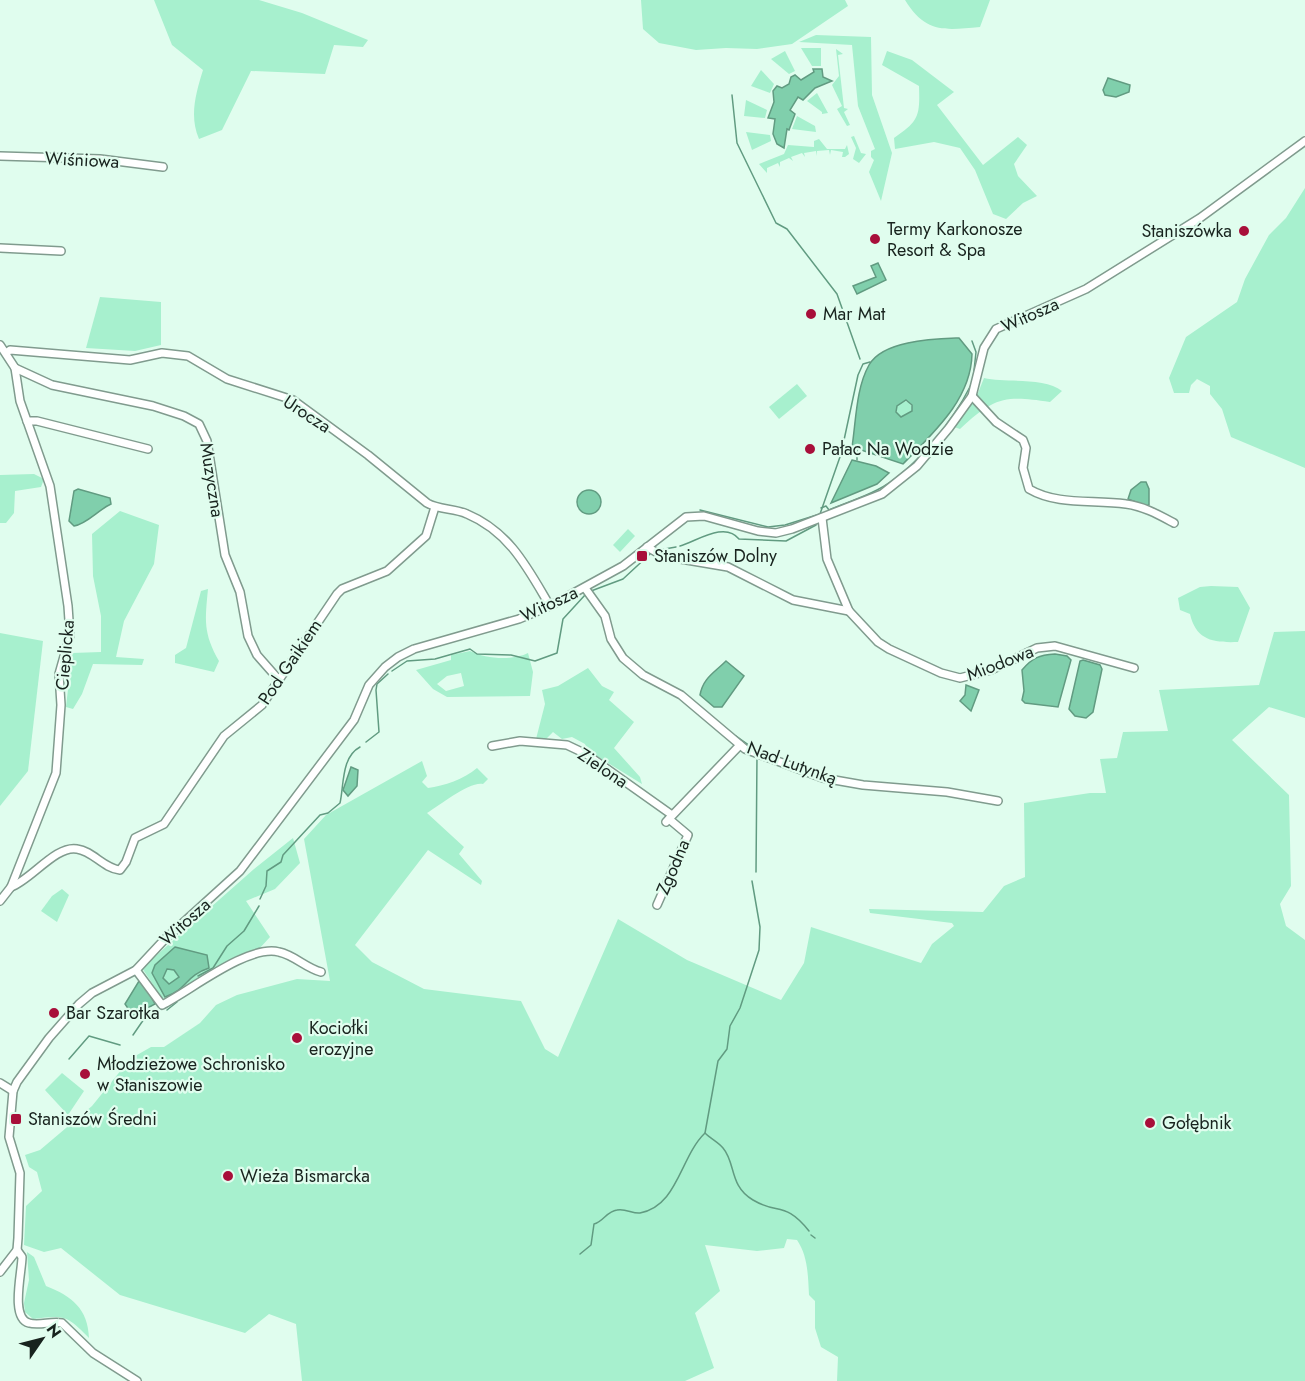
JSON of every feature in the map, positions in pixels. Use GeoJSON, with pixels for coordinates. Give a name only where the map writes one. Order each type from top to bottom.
{"type":"FeatureCollection","features":[{"type":"Feature","properties":{"kind":"street","name":"Witosza"},"geometry":{"type":"LineString","coordinates":[[137,1381],[93,1353],[62,1323],[30,1323],[22,1318],[17,1306],[21,1257],[17,1250],[21,1192],[20,1173],[9,1137],[13,1091],[16,1082],[46,1041],[79,1004],[92,993],[136,970],[164,940],[240,871],[354,720],[369,685],[385,667],[398,657],[414,650],[519,619],[550,606],[624,566],[686,517],[698,515],[758,531],[776,532],[822,518],[882,494],[904,478],[949,428],[972,396],[984,348],[996,329],[1086,289],[1200,218],[1305,141]]}},
{"type":"Feature","properties":{"kind":"street","name":"Wiśniowa"},"geometry":{"type":"LineString","coordinates":[[0,156],[99,159],[163,168]]}},
{"type":"Feature","properties":{"kind":"street"},"geometry":{"type":"LineString","coordinates":[[0,248],[61,251]]}},
{"type":"Feature","properties":{"kind":"street"},"geometry":{"type":"LineString","coordinates":[[0,345],[15,368]]}},
{"type":"Feature","properties":{"kind":"street","name":"Urocza"},"geometry":{"type":"LineString","coordinates":[[6,353],[10,350],[130,360],[162,353],[188,356],[227,380],[293,400],[435,507],[469,515],[500,534],[519,554],[550,606]]}},
{"type":"Feature","properties":{"kind":"street","name":"Cieplicka"},"geometry":{"type":"LineString","coordinates":[[0,901],[11,887],[56,773],[61,705],[59,674],[70,635],[68,606],[50,486],[20,401],[15,368]]}},
{"type":"Feature","properties":{"kind":"street","name":"Muzyczna"},"geometry":{"type":"LineString","coordinates":[[15,368],[52,385],[153,406],[184,416],[199,424],[207,441],[225,555],[240,592],[248,636],[257,655],[279,680]]}},
{"type":"Feature","properties":{"kind":"street"},"geometry":{"type":"LineString","coordinates":[[972,396],[996,422],[1023,440],[1026,448],[1023,468],[1029,489],[1038,495],[1062,500],[1128,504],[1174,523]]}},
{"type":"Feature","properties":{"kind":"street"},"geometry":{"type":"LineString","coordinates":[[27,421],[37,421],[148,449]]}},
{"type":"Feature","properties":{"kind":"street","name":"Pod Gaikiem"},"geometry":{"type":"LineString","coordinates":[[11,887],[69,849],[82,850],[110,867],[120,870],[126,862],[135,838],[164,824],[213,750],[229,731],[255,713],[337,594],[342,589],[387,571],[426,536],[435,507]]}},
{"type":"Feature","properties":{"kind":"street","name":"Miodowa"},"geometry":{"type":"LineString","coordinates":[[822,518],[827,559],[849,611],[884,646],[950,676],[974,677],[1037,648],[1055,646],[1134,668]]}},
{"type":"Feature","properties":{"kind":"street"},"geometry":{"type":"LineString","coordinates":[[647,547],[663,556],[728,567],[784,597],[849,611]]}},
{"type":"Feature","properties":{"kind":"street","name":"Nad Lutynką"},"geometry":{"type":"LineString","coordinates":[[585,588],[605,616],[611,639],[623,658],[643,675],[681,695],[740,745],[752,752],[773,757],[823,778],[863,785],[947,792],[998,801]]}},
{"type":"Feature","properties":{"kind":"street","name":"Zielona"},"geometry":{"type":"LineString","coordinates":[[492,746],[520,741],[567,745],[586,754],[685,830]]}},
{"type":"Feature","properties":{"kind":"street"},"geometry":{"type":"LineString","coordinates":[[669,818],[740,745]]}},
{"type":"Feature","properties":{"kind":"street","name":"Zgodna"},"geometry":{"type":"LineString","coordinates":[[657,905],[686,838],[685,830]]}},
{"type":"Feature","properties":{"kind":"street"},"geometry":{"type":"LineString","coordinates":[[136,970],[162,1005],[212,975],[252,955],[266,952],[283,952],[310,969],[321,972]]}},
{"type":"Feature","properties":{"kind":"street"},"geometry":{"type":"LineString","coordinates":[[0,1083],[13,1091]]}},
{"type":"Feature","properties":{"kind":"street"},"geometry":{"type":"LineString","coordinates":[[0,1272],[17,1250]]}},
{"type":"Feature","properties":{"kind":"shaded area"},"geometry":{"type":"Polygon","coordinates":[[[154,0],[259,0],[302,13],[368,40],[363,47],[334,45],[325,74],[251,71],[222,130],[199,139],[194,113],[203,70],[172,45],[154,0]]]}},
{"type":"Feature","properties":{"kind":"shaded area"},"geometry":{"type":"Polygon","coordinates":[[[641,0],[845,0],[848,6],[792,44],[757,49],[696,50],[659,43],[643,29],[641,0]]]}},
{"type":"Feature","properties":{"kind":"shaded area"},"geometry":{"type":"Polygon","coordinates":[[[905,0],[990,0],[980,27],[946,29],[921,19],[905,0]]]}},
{"type":"Feature","properties":{"kind":"shaded area"},"geometry":{"type":"Polygon","coordinates":[[[816,35],[871,37],[872,95],[892,153],[881,201],[869,172],[874,160],[871,157],[871,151],[875,149],[858,106],[852,45],[799,42],[816,35]]]}},
{"type":"Feature","properties":{"kind":"shaded area"},"geometry":{"type":"Polygon","coordinates":[[[801,48],[821,48],[821,66],[812,66],[801,48]]]}},
{"type":"Feature","properties":{"kind":"shaded area"},"geometry":{"type":"Polygon","coordinates":[[[836,49],[843,54],[838,55],[844,108],[848,109],[844,112],[850,125],[847,126],[837,109],[842,106],[832,85],[839,76],[836,49]]]}},
{"type":"Feature","properties":{"kind":"shaded area"},"geometry":{"type":"Polygon","coordinates":[[[785,51],[795,71],[789,74],[771,59],[785,51]]]}},
{"type":"Feature","properties":{"kind":"shaded area"},"geometry":{"type":"Polygon","coordinates":[[[887,51],[912,60],[954,92],[937,105],[983,165],[1018,137],[1027,145],[1014,164],[1018,176],[1037,196],[1023,203],[1006,219],[993,214],[975,170],[960,148],[934,142],[895,149],[894,138],[909,127],[916,117],[919,86],[882,65],[887,51]]]}},
{"type":"Feature","properties":{"kind":"shaded area"},"geometry":{"type":"Polygon","coordinates":[[[813,69],[822,69],[823,77],[832,81],[815,88],[803,100],[798,97],[790,110],[795,114],[789,130],[787,129],[784,148],[777,144],[773,134],[775,119],[768,118],[774,102],[773,91],[777,86],[782,88],[789,84],[791,77],[795,75],[801,80],[814,72],[813,69]]]}},
{"type":"Feature","properties":{"kind":"shaded area"},"geometry":{"type":"Polygon","coordinates":[[[761,70],[774,84],[770,93],[751,86],[761,70]]]}},
{"type":"Feature","properties":{"kind":"shaded area"},"geometry":{"type":"Polygon","coordinates":[[[1108,78],[1130,85],[1129,92],[1116,97],[1105,95],[1103,90],[1108,78]]]}},
{"type":"Feature","properties":{"kind":"shaded area"},"geometry":{"type":"Polygon","coordinates":[[[817,93],[828,113],[822,114],[807,101],[817,93]]]}},
{"type":"Feature","properties":{"kind":"shaded area"},"geometry":{"type":"Polygon","coordinates":[[[746,100],[767,110],[765,118],[744,116],[746,100]]]}},
{"type":"Feature","properties":{"kind":"shaded area"},"geometry":{"type":"Polygon","coordinates":[[[797,116],[815,126],[816,132],[792,129],[797,116]]]}},
{"type":"Feature","properties":{"kind":"shaded area"},"geometry":{"type":"Polygon","coordinates":[[[746,132],[770,135],[771,141],[752,150],[746,132]]]}},
{"type":"Feature","properties":{"kind":"shaded area"},"geometry":{"type":"Polygon","coordinates":[[[854,136],[861,153],[866,154],[859,163],[853,159],[856,148],[851,137],[854,136]]]}},
{"type":"Feature","properties":{"kind":"shaded area"},"geometry":{"type":"Polygon","coordinates":[[[819,139],[827,149],[845,149],[847,145],[849,154],[842,157],[843,152],[831,150],[830,155],[829,150],[817,151],[817,156],[816,151],[804,153],[805,157],[802,153],[791,157],[793,161],[789,158],[780,162],[780,167],[778,163],[767,168],[767,173],[759,164],[784,154],[788,145],[814,147],[814,141],[819,139]]]}},
{"type":"Feature","properties":{"kind":"shaded area"},"geometry":{"type":"Polygon","coordinates":[[[1305,188],[1305,468],[1231,437],[1222,409],[1210,394],[1210,386],[1197,379],[1191,385],[1189,393],[1174,393],[1169,378],[1186,337],[1237,302],[1245,279],[1269,235],[1286,218],[1305,188]]]}},
{"type":"Feature","properties":{"kind":"shaded area"},"geometry":{"type":"Polygon","coordinates":[[[878,263],[886,280],[857,294],[853,286],[876,277],[871,266],[878,263]]]}},
{"type":"Feature","properties":{"kind":"shaded area"},"geometry":{"type":"Polygon","coordinates":[[[100,297],[161,302],[161,345],[135,351],[86,348],[100,297]]]}},
{"type":"Feature","properties":{"kind":"shaded area"},"geometry":{"type":"Polygon","coordinates":[[[959,338],[972,354],[965,386],[958,401],[938,428],[903,464],[852,447],[861,384],[869,365],[876,357],[885,350],[910,342],[959,338]],[[906,400],[897,406],[896,412],[901,417],[912,411],[912,405],[906,400]]]}},
{"type":"Feature","properties":{"kind":"shaded area"},"geometry":{"type":"Polygon","coordinates":[[[984,378],[1035,382],[1062,391],[1050,402],[1022,399],[1001,401],[982,410],[960,429],[954,427],[978,393],[984,378]]]}},
{"type":"Feature","properties":{"kind":"shaded area"},"geometry":{"type":"Polygon","coordinates":[[[797,384],[807,396],[779,419],[769,407],[797,384]]]}},
{"type":"Feature","properties":{"kind":"shaded area"},"geometry":{"type":"Polygon","coordinates":[[[904,401],[910,403],[912,409],[910,415],[904,417],[898,415],[896,409],[898,403],[904,401]]]}},
{"type":"Feature","properties":{"kind":"shaded area"},"geometry":{"type":"Polygon","coordinates":[[[852,460],[876,466],[889,473],[877,484],[831,503],[852,460]]]}},
{"type":"Feature","properties":{"kind":"shaded area"},"geometry":{"type":"Polygon","coordinates":[[[34,474],[44,479],[41,487],[15,491],[14,513],[6,523],[0,523],[0,475],[34,474]]]}},
{"type":"Feature","properties":{"kind":"shaded area"},"geometry":{"type":"Polygon","coordinates":[[[1141,482],[1146,482],[1149,489],[1149,505],[1146,506],[1128,499],[1131,490],[1141,482]]]}},
{"type":"Feature","properties":{"kind":"shaded area"},"geometry":{"type":"Polygon","coordinates":[[[78,489],[110,498],[111,504],[83,523],[74,526],[69,521],[74,491],[78,489]]]}},
{"type":"Feature","properties":{"kind":"shaded area"},"geometry":{"type":"Polygon","coordinates":[[[589,490],[594,491],[600,497],[600,507],[594,513],[589,514],[584,513],[578,507],[577,502],[578,497],[584,491],[589,490]]]}},
{"type":"Feature","properties":{"kind":"shaded area"},"geometry":{"type":"Polygon","coordinates":[[[120,511],[159,525],[154,564],[124,621],[116,657],[144,659],[142,665],[93,664],[82,694],[73,709],[66,707],[72,653],[101,652],[101,616],[93,576],[92,534],[120,511]]]}},
{"type":"Feature","properties":{"kind":"shaded area"},"geometry":{"type":"Polygon","coordinates":[[[628,529],[635,536],[620,552],[613,545],[628,529]]]}},
{"type":"Feature","properties":{"kind":"shaded area"},"geometry":{"type":"Polygon","coordinates":[[[1200,587],[1238,587],[1250,608],[1238,642],[1221,642],[1201,635],[1190,614],[1180,610],[1178,598],[1200,587]]]}},
{"type":"Feature","properties":{"kind":"shaded area"},"geometry":{"type":"Polygon","coordinates":[[[208,589],[206,626],[210,642],[219,661],[214,672],[175,663],[175,655],[186,648],[201,591],[208,589]]]}},
{"type":"Feature","properties":{"kind":"shaded area"},"geometry":{"type":"Polygon","coordinates":[[[1305,631],[1305,718],[1269,707],[1232,740],[1289,795],[1291,886],[1280,904],[1286,926],[1305,940],[1305,1381],[837,1381],[838,1357],[821,1347],[815,1328],[815,1301],[809,1295],[807,1266],[801,1246],[797,1240],[787,1239],[784,1248],[757,1251],[705,1245],[720,1291],[695,1313],[714,1368],[685,1381],[302,1381],[296,1324],[269,1314],[245,1333],[120,1295],[61,1248],[44,1252],[24,1245],[26,1206],[42,1191],[37,1172],[29,1167],[25,1155],[40,1150],[92,1106],[130,1059],[151,1047],[164,1047],[200,1023],[216,1005],[237,995],[297,979],[330,981],[304,839],[326,815],[422,761],[427,776],[422,782],[428,788],[454,781],[477,768],[488,779],[483,784],[463,790],[427,813],[464,847],[459,854],[482,881],[481,885],[428,850],[355,945],[372,962],[424,989],[521,1001],[545,1049],[558,1057],[618,919],[687,960],[781,1000],[804,963],[811,927],[921,963],[932,944],[954,926],[952,923],[870,913],[869,909],[983,912],[1004,886],[1025,877],[1024,803],[1090,793],[1106,793],[1100,759],[1117,758],[1123,732],[1168,731],[1159,690],[1259,685],[1274,632],[1305,631]]]}},
{"type":"Feature","properties":{"kind":"shaded area"},"geometry":{"type":"Polygon","coordinates":[[[0,633],[43,641],[28,771],[0,806],[0,633]]]}},
{"type":"Feature","properties":{"kind":"shaded area"},"geometry":{"type":"Polygon","coordinates":[[[470,651],[491,657],[507,658],[528,653],[533,672],[530,696],[447,697],[433,689],[416,670],[451,660],[451,655],[470,651]],[[461,673],[447,676],[437,684],[446,691],[464,686],[461,673]]]}},
{"type":"Feature","properties":{"kind":"shaded area"},"geometry":{"type":"Polygon","coordinates":[[[1055,654],[1067,656],[1071,660],[1058,707],[1025,703],[1022,700],[1024,691],[1022,670],[1036,658],[1055,654]]]}},
{"type":"Feature","properties":{"kind":"shaded area"},"geometry":{"type":"Polygon","coordinates":[[[726,661],[744,676],[722,707],[714,707],[700,695],[701,689],[710,676],[726,661]]]}},
{"type":"Feature","properties":{"kind":"shaded area"},"geometry":{"type":"Polygon","coordinates":[[[1080,661],[1100,665],[1102,669],[1093,712],[1086,718],[1075,716],[1069,709],[1080,661]]]}},
{"type":"Feature","properties":{"kind":"shaded area"},"geometry":{"type":"Polygon","coordinates":[[[588,668],[602,686],[614,692],[609,700],[634,722],[614,748],[640,777],[642,784],[587,750],[585,744],[572,737],[562,739],[553,732],[546,739],[536,739],[545,704],[542,690],[558,686],[588,668]]]}},
{"type":"Feature","properties":{"kind":"shaded area"},"geometry":{"type":"Polygon","coordinates":[[[966,685],[979,690],[971,711],[960,701],[965,695],[966,685]]]}},
{"type":"Feature","properties":{"kind":"shaded area"},"geometry":{"type":"Polygon","coordinates":[[[351,767],[358,770],[357,786],[348,796],[343,790],[351,767]]]}},
{"type":"Feature","properties":{"kind":"shaded area"},"geometry":{"type":"Polygon","coordinates":[[[293,838],[300,863],[275,889],[246,901],[270,937],[259,949],[214,970],[171,997],[162,998],[142,968],[254,869],[293,838]]]}},
{"type":"Feature","properties":{"kind":"shaded area"},"geometry":{"type":"Polygon","coordinates":[[[62,889],[69,895],[57,922],[41,911],[52,896],[62,889]]]}},
{"type":"Feature","properties":{"kind":"shaded area"},"geometry":{"type":"Polygon","coordinates":[[[175,947],[207,955],[209,968],[195,975],[173,994],[165,997],[152,973],[155,965],[175,947]],[[167,969],[163,978],[169,984],[179,977],[174,970],[167,969]]]}},
{"type":"Feature","properties":{"kind":"shaded area"},"geometry":{"type":"Polygon","coordinates":[[[139,981],[144,984],[155,1004],[133,1016],[125,1004],[139,981]]]}},
{"type":"Feature","properties":{"kind":"shaded area"},"geometry":{"type":"Polygon","coordinates":[[[62,1073],[84,1091],[68,1115],[45,1090],[62,1073]]]}},
{"type":"Feature","properties":{"kind":"shaded area"},"geometry":{"type":"Polygon","coordinates":[[[27,1252],[34,1257],[46,1286],[64,1294],[82,1311],[86,1319],[89,1338],[64,1318],[33,1319],[25,1312],[24,1303],[29,1280],[27,1252]]]}},
{"type":"Feature","properties":{"kind":"waterway"},"geometry":{"type":"LineString","coordinates":[[732,95],[737,143],[776,223],[787,229],[837,294],[860,359]]}},
{"type":"Feature","properties":{"kind":"waterway"},"geometry":{"type":"LineString","coordinates":[[972,341],[976,352],[973,380]]}},
{"type":"Feature","properties":{"kind":"waterway"},"geometry":{"type":"LineString","coordinates":[[700,510],[768,527],[785,525],[820,514],[841,454],[858,375],[863,364],[870,362]]}},
{"type":"Feature","properties":{"kind":"waterway"},"geometry":{"type":"LineString","coordinates":[[821,508],[826,506],[829,510],[865,496],[891,482],[931,444],[954,414],[971,385]]}},
{"type":"Feature","properties":{"kind":"waterway"},"geometry":{"type":"LineString","coordinates":[[857,450],[857,460]]}},
{"type":"Feature","properties":{"kind":"waterway"},"geometry":{"type":"LineString","coordinates":[[680,546],[719,532],[733,534],[739,539],[786,541],[816,525]]}},
{"type":"Feature","properties":{"kind":"waterway"},"geometry":{"type":"LineString","coordinates":[[659,550],[676,547]]}},
{"type":"Feature","properties":{"kind":"waterway"},"geometry":{"type":"LineString","coordinates":[[591,591],[623,579],[650,554]]}},
{"type":"Feature","properties":{"kind":"waterway"},"geometry":{"type":"LineString","coordinates":[[392,671],[407,661],[435,659],[470,649],[477,654],[511,655],[535,661],[557,653],[563,619],[585,595]]}},
{"type":"Feature","properties":{"kind":"waterway"},"geometry":{"type":"LineString","coordinates":[[366,742],[379,732],[376,690],[377,684],[388,674]]}},
{"type":"Feature","properties":{"kind":"waterway"},"geometry":{"type":"LineString","coordinates":[[736,736],[753,748]]}},
{"type":"Feature","properties":{"kind":"waterway"},"geometry":{"type":"LineString","coordinates":[[260,899],[266,886],[267,871],[281,862],[283,855],[320,815],[328,813],[340,803],[346,765],[349,758],[360,747]]}},
{"type":"Feature","properties":{"kind":"waterway"},"geometry":{"type":"LineString","coordinates":[[756,872],[757,755]]}},
{"type":"Feature","properties":{"kind":"waterway"},"geometry":{"type":"LineString","coordinates":[[752,881],[760,927],[759,950],[740,1008],[730,1026],[727,1049],[718,1061],[705,1133],[727,1154],[736,1181],[745,1194],[753,1200],[794,1216],[809,1231]]}},
{"type":"Feature","properties":{"kind":"waterway"},"geometry":{"type":"LineString","coordinates":[[198,976],[213,968],[227,946],[244,931],[259,906]]}},
{"type":"Feature","properties":{"kind":"waterway"},"geometry":{"type":"LineString","coordinates":[[167,1010],[177,1002]]}},
{"type":"Feature","properties":{"kind":"waterway"},"geometry":{"type":"LineString","coordinates":[[133,1035],[144,1019],[153,1014]]}},
{"type":"Feature","properties":{"kind":"waterway"},"geometry":{"type":"LineString","coordinates":[[69,1059],[89,1036],[120,1045]]}},
{"type":"Feature","properties":{"kind":"waterway"},"geometry":{"type":"LineString","coordinates":[[580,1254],[591,1245],[594,1224],[610,1212],[626,1210],[640,1213],[653,1209],[663,1201],[705,1133]]}},
{"type":"Feature","properties":{"kind":"waterway"},"geometry":{"type":"LineString","coordinates":[[811,1235],[815,1238]]}},
{"type":"Feature","properties":{"kind":"place","name":"Staniszówka"},"geometry":{"type":"Point","coordinates":[1244,231]}},
{"type":"Feature","properties":{"kind":"place","name":"Termy Karkonosze Resort & Spa"},"geometry":{"type":"Point","coordinates":[875,239]}},
{"type":"Feature","properties":{"kind":"place","name":"Mar Mat"},"geometry":{"type":"Point","coordinates":[811,314]}},
{"type":"Feature","properties":{"kind":"place","name":"Pałac Na Wodzie"},"geometry":{"type":"Point","coordinates":[810,449]}},
{"type":"Feature","properties":{"kind":"place","name":"Staniszów Dolny"},"geometry":{"type":"Point","coordinates":[642,556]}},
{"type":"Feature","properties":{"kind":"place","name":"Bar Szarotka"},"geometry":{"type":"Point","coordinates":[54,1013]}},
{"type":"Feature","properties":{"kind":"place","name":"Kociołki erozyjne"},"geometry":{"type":"Point","coordinates":[297,1038]}},
{"type":"Feature","properties":{"kind":"place","name":"Młodzieżowe Schronisko w Staniszowie"},"geometry":{"type":"Point","coordinates":[85,1074]}},
{"type":"Feature","properties":{"kind":"place","name":"Staniszów Średni"},"geometry":{"type":"Point","coordinates":[16,1119]}},
{"type":"Feature","properties":{"kind":"place","name":"Gołębnik"},"geometry":{"type":"Point","coordinates":[1150,1123]}},
{"type":"Feature","properties":{"kind":"place","name":"Wieża Bismarcka"},"geometry":{"type":"Point","coordinates":[228,1176]}}]}
